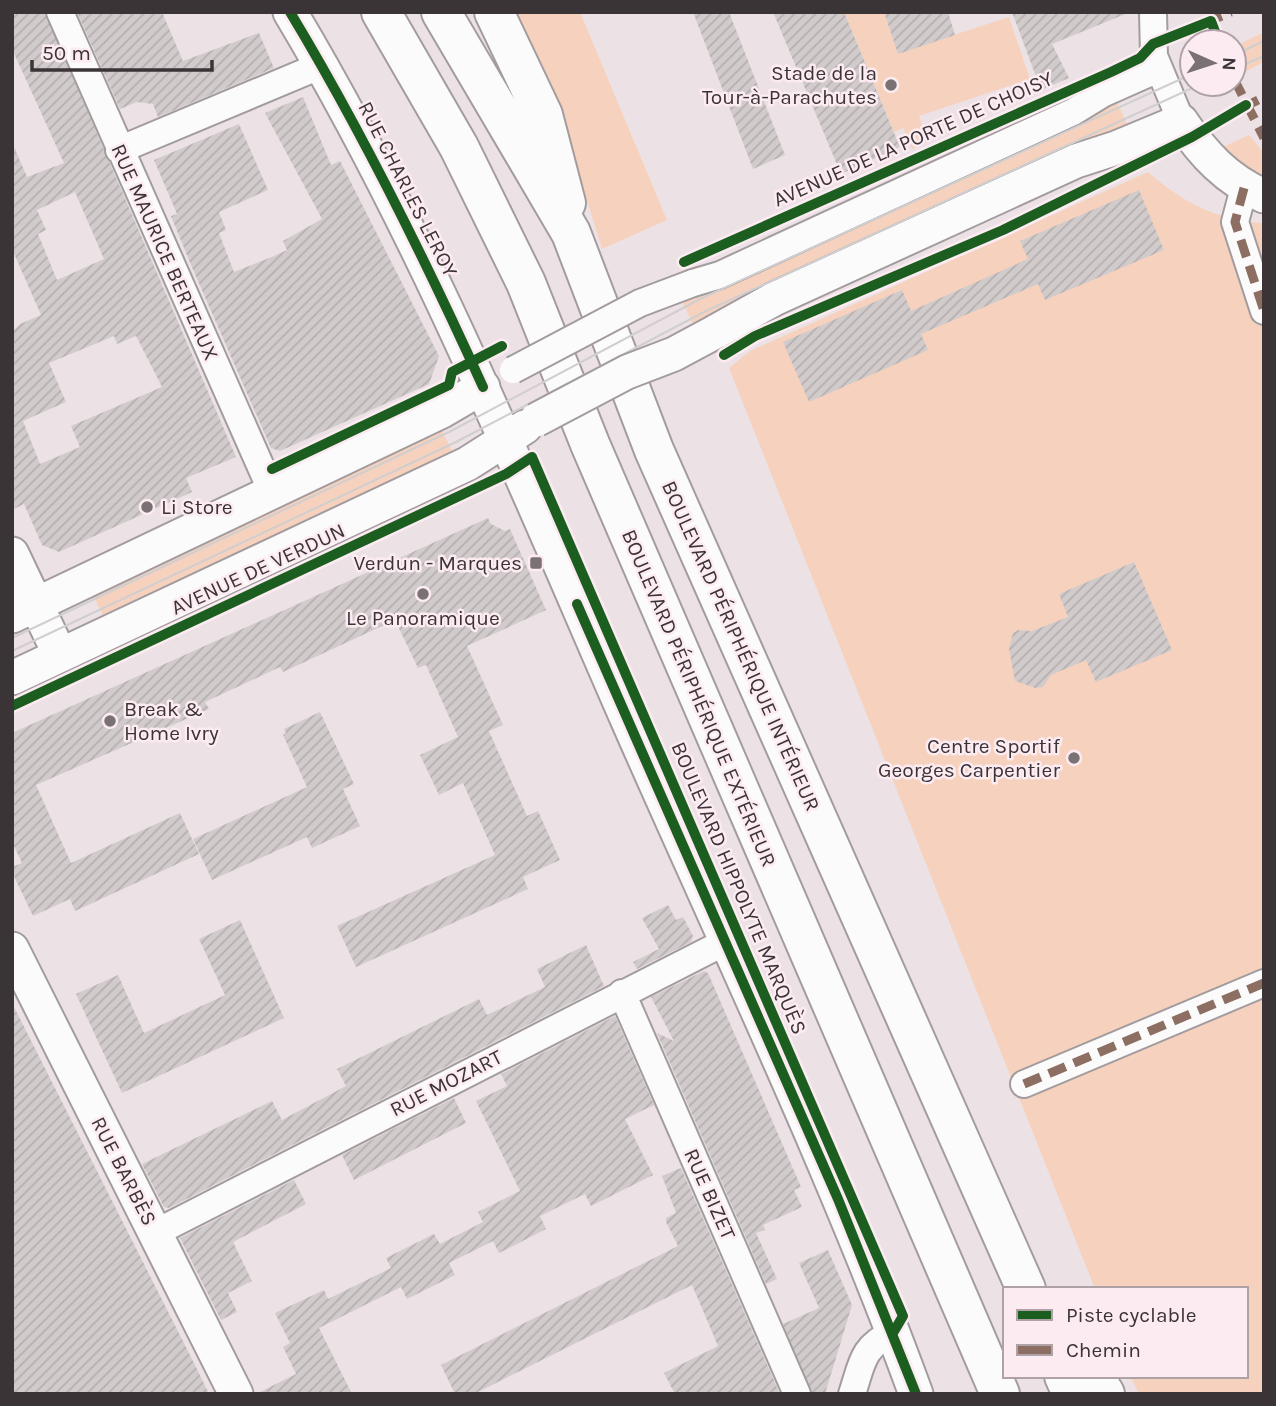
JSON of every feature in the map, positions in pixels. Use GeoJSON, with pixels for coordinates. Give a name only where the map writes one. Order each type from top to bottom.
{"type":"FeatureCollection","features":[{"type":"Feature","properties":{"kind":"highway","name":"BOULEVARD PÉRIPHÉRIQUE EXTÉRIEUR"},"geometry":{"type":"LineString","coordinates":[[381,12],[459,146],[526,283],[590,444],[945,1272],[1000,1394]]}},
{"type":"Feature","properties":{"kind":"highway","name":"BOULEVARD PÉRIPHÉRIQUE INTÉRIEUR"},"geometry":{"type":"LineString","coordinates":[[441,12],[571,233],[654,450],[1025,1287]]}},
{"type":"Feature","properties":{"kind":"highway"},"geometry":{"type":"LineString","coordinates":[[494,12],[544,114],[561,174],[571,233]]}},
{"type":"Feature","properties":{"kind":"highway"},"geometry":{"type":"LineString","coordinates":[[999,1228],[1037,1287]]}},
{"type":"Feature","properties":{"kind":"highway"},"geometry":{"type":"LineString","coordinates":[[945,1272],[972,1394]]}},
{"type":"Feature","properties":{"kind":"highway"},"geometry":{"type":"LineString","coordinates":[[1065,1378],[1072,1394]]}},
{"type":"Feature","properties":{"kind":"highway"},"geometry":{"type":"LineString","coordinates":[[1095,1378],[1105,1394]]}},
{"type":"Feature","properties":{"kind":"main road","name":"RUE CHARLES LEROY"},"geometry":{"type":"LineString","coordinates":[[290,12],[322,65],[415,241],[488,398]]}},
{"type":"Feature","properties":{"kind":"main road"},"geometry":{"type":"LineString","coordinates":[[507,440],[536,419],[627,372],[674,354],[774,299],[1076,160],[1116,148],[1181,121],[1217,168],[1254,192]]}},
{"type":"Feature","properties":{"kind":"main road","name":"BOULEVARD HIPPOLYTE MARQUÈS"},"geometry":{"type":"LineString","coordinates":[[488,398],[725,942],[893,1333],[916,1394]]}},
{"type":"Feature","properties":{"kind":"main road"},"geometry":{"type":"LineString","coordinates":[[24,610],[442,411],[488,398]]}},
{"type":"Feature","properties":{"kind":"main road","name":"AVENUE DE VERDUN"},"geometry":{"type":"LineString","coordinates":[[12,678],[467,464],[507,440]]}},
{"type":"Feature","properties":{"kind":"main road"},"geometry":{"type":"LineString","coordinates":[[12,554],[24,610],[60,655]]}},
{"type":"Feature","properties":{"kind":"main road","name":"RUE BARBÈS"},"geometry":{"type":"LineString","coordinates":[[12,949],[236,1394]]}},
{"type":"Feature","properties":{"kind":"street","name":"RUE MAURICE BERTEAUX"},"geometry":{"type":"LineString","coordinates":[[60,12],[271,492]]}},
{"type":"Feature","properties":{"kind":"street"},"geometry":{"type":"LineString","coordinates":[[1153,12],[1153,44],[1158,69],[1181,121]]}},
{"type":"Feature","properties":{"kind":"street"},"geometry":{"type":"LineString","coordinates":[[119,150],[322,65]]}},
{"type":"Feature","properties":{"kind":"street","name":"AVENUE DE LA PORTE DE CHOISY"},"geometry":{"type":"LineString","coordinates":[[488,398],[513,370],[640,303],[720,275],[1062,118],[1104,93],[1158,69]]}},
{"type":"Feature","properties":{"kind":"street"},"geometry":{"type":"LineString","coordinates":[[1254,192],[1235,222],[1264,311]]}},
{"type":"Feature","properties":{"kind":"street","name":"RUE MOZART"},"geometry":{"type":"LineString","coordinates":[[155,1233],[725,942]]}},
{"type":"Feature","properties":{"kind":"street"},"geometry":{"type":"LineString","coordinates":[[1024,1084],[1264,983]]}},
{"type":"Feature","properties":{"kind":"street","name":"RUE BIZET"},"geometry":{"type":"LineString","coordinates":[[622,993],[797,1394]]}},
{"type":"Feature","properties":{"kind":"street"},"geometry":{"type":"LineString","coordinates":[[852,1394],[866,1353],[875,1341],[893,1333]]}},
{"type":"Feature","properties":{"kind":"shaded area"},"geometry":{"type":"Polygon","coordinates":[[[513,12],[580,12],[667,220],[602,249],[571,149],[513,12]]]}},
{"type":"Feature","properties":{"kind":"shaded area"},"geometry":{"type":"Polygon","coordinates":[[[844,12],[884,12],[898,53],[1009,17],[1030,79],[919,116],[928,142],[912,149],[903,128],[894,132],[844,12]]]}},
{"type":"Feature","properties":{"kind":"shaded area"},"geometry":{"type":"Polygon","coordinates":[[[1264,32],[1264,62],[1248,70],[1248,40],[1264,32]]]}},
{"type":"Feature","properties":{"kind":"shaded area"},"geometry":{"type":"Polygon","coordinates":[[[1117,102],[1127,124],[693,324],[682,301],[1117,102]]]}},
{"type":"Feature","properties":{"kind":"shaded area"},"geometry":{"type":"Polygon","coordinates":[[[1249,135],[1264,153],[1264,177],[1238,162],[1223,147],[1249,135]]]}},
{"type":"Feature","properties":{"kind":"shaded area","name":"Centre Sportif Georges Carpentier"},"geometry":{"type":"Polygon","coordinates":[[[1148,172],[1174,192],[1202,208],[1231,218],[1264,223],[1264,1394],[1139,1394],[1131,1378],[1248,1378],[1248,1287],[1094,1287],[729,368],[750,351],[1148,172]]]}},
{"type":"Feature","properties":{"kind":"shaded area"},"geometry":{"type":"Polygon","coordinates":[[[438,422],[455,457],[106,622],[89,587],[438,422]]]}},
{"type":"Feature","properties":{"kind":"building"},"geometry":{"type":"Polygon","coordinates":[[[12,12],[45,12],[236,457],[186,478],[192,492],[59,552],[42,545],[24,504],[12,510],[12,332],[20,324],[41,315],[12,249],[12,142],[27,177],[64,163],[12,49],[12,12]],[[75,192],[37,210],[46,230],[38,234],[57,280],[104,259],[75,192]],[[114,336],[49,363],[66,402],[23,421],[40,464],[80,447],[71,426],[162,387],[136,336],[117,344],[114,336]]]}},
{"type":"Feature","properties":{"kind":"building"},"geometry":{"type":"Polygon","coordinates":[[[77,12],[162,12],[183,61],[259,33],[274,68],[158,117],[153,104],[137,102],[120,109],[77,12]]]}},
{"type":"Feature","properties":{"kind":"building"},"geometry":{"type":"Polygon","coordinates":[[[693,12],[729,12],[785,155],[753,169],[693,12]]]}},
{"type":"Feature","properties":{"kind":"building"},"geometry":{"type":"Polygon","coordinates":[[[773,12],[844,12],[900,147],[841,174],[773,12]]]}},
{"type":"Feature","properties":{"kind":"building"},"geometry":{"type":"Polygon","coordinates":[[[884,12],[948,12],[955,35],[898,54],[884,12]]]}},
{"type":"Feature","properties":{"kind":"building"},"geometry":{"type":"Polygon","coordinates":[[[1012,12],[1128,13],[1052,44],[1069,78],[1041,90],[1012,12]]]}},
{"type":"Feature","properties":{"kind":"building"},"geometry":{"type":"Polygon","coordinates":[[[303,97],[331,165],[340,161],[439,356],[429,384],[280,451],[271,448],[191,265],[171,216],[177,214],[154,160],[239,124],[268,190],[219,212],[226,230],[219,233],[234,272],[274,256],[287,250],[283,241],[322,219],[265,113],[303,97]]]}},
{"type":"Feature","properties":{"kind":"building"},"geometry":{"type":"Polygon","coordinates":[[[1139,190],[1164,250],[1045,300],[1038,284],[921,334],[928,350],[809,402],[783,342],[902,290],[911,311],[1028,259],[1020,241],[1139,190]]]}},
{"type":"Feature","properties":{"kind":"building"},"geometry":{"type":"Polygon","coordinates":[[[488,518],[491,524],[505,531],[510,529],[546,610],[467,646],[503,725],[489,731],[527,816],[538,811],[560,860],[523,877],[528,889],[356,967],[337,926],[495,855],[463,783],[439,795],[420,755],[458,737],[426,665],[418,668],[395,620],[283,672],[280,667],[205,702],[209,709],[36,785],[71,863],[180,813],[199,854],[75,911],[70,899],[33,916],[12,872],[12,867],[22,863],[12,842],[12,733],[488,518]]]}},
{"type":"Feature","properties":{"kind":"building"},"geometry":{"type":"Polygon","coordinates":[[[1134,562],[1172,650],[1096,682],[1086,660],[1051,675],[1043,687],[1035,688],[1015,681],[1009,649],[1013,633],[1018,630],[1032,631],[1068,617],[1059,594],[1134,562]]]}},
{"type":"Feature","properties":{"kind":"building"},"geometry":{"type":"Polygon","coordinates":[[[320,712],[354,784],[343,789],[360,826],[312,848],[307,837],[212,880],[193,839],[307,787],[283,735],[286,733],[284,729],[320,712]]]}},
{"type":"Feature","properties":{"kind":"building"},"geometry":{"type":"Polygon","coordinates":[[[668,905],[676,920],[683,917],[693,936],[691,942],[637,969],[633,962],[659,949],[642,918],[668,905]]]}},
{"type":"Feature","properties":{"kind":"building"},"geometry":{"type":"Polygon","coordinates":[[[240,920],[284,1018],[122,1093],[76,994],[118,975],[144,1033],[225,995],[199,939],[240,920]]]}},
{"type":"Feature","properties":{"kind":"building"},"geometry":{"type":"Polygon","coordinates":[[[586,945],[604,986],[169,1208],[164,1207],[142,1164],[272,1101],[282,1120],[346,1086],[337,1069],[479,999],[487,1015],[545,987],[537,969],[586,945]]]}},
{"type":"Feature","properties":{"kind":"building"},"geometry":{"type":"Polygon","coordinates":[[[704,971],[708,973],[801,1187],[794,1190],[802,1207],[763,1225],[765,1230],[756,1233],[777,1279],[766,1284],[657,1033],[674,1041],[651,997],[704,971]]]}},
{"type":"Feature","properties":{"kind":"building"},"geometry":{"type":"Polygon","coordinates":[[[12,1003],[195,1365],[209,1394],[12,1394],[12,1003]]]}},
{"type":"Feature","properties":{"kind":"building"},"geometry":{"type":"Polygon","coordinates":[[[615,1016],[654,1105],[625,1119],[653,1175],[591,1206],[585,1194],[540,1216],[546,1229],[499,1253],[493,1241],[449,1263],[455,1275],[407,1299],[401,1287],[319,1328],[352,1394],[256,1394],[296,1374],[283,1347],[290,1343],[275,1313],[324,1290],[328,1299],[391,1268],[386,1258],[434,1234],[440,1244],[483,1222],[478,1212],[520,1191],[476,1101],[507,1086],[501,1074],[615,1016]]]}},
{"type":"Feature","properties":{"kind":"building"},"geometry":{"type":"Polygon","coordinates":[[[454,1098],[466,1123],[354,1180],[342,1155],[454,1098]]]}},
{"type":"Feature","properties":{"kind":"building"},"geometry":{"type":"Polygon","coordinates":[[[681,1168],[780,1394],[675,1394],[664,1373],[718,1346],[692,1285],[474,1394],[455,1394],[441,1365],[678,1246],[666,1222],[666,1218],[676,1213],[662,1176],[681,1168]]]}},
{"type":"Feature","properties":{"kind":"building"},"geometry":{"type":"Polygon","coordinates":[[[294,1180],[306,1204],[233,1242],[252,1281],[228,1293],[237,1312],[221,1320],[180,1238],[294,1180]]]}},
{"type":"Feature","properties":{"kind":"building"},"geometry":{"type":"Polygon","coordinates":[[[828,1250],[852,1305],[825,1394],[812,1394],[783,1324],[819,1308],[799,1263],[828,1250]]]}},
{"type":"Feature","properties":{"kind":"tram line"},"geometry":{"type":"LineString","coordinates":[[1248,48],[1264,41]]}},
{"type":"Feature","properties":{"kind":"tram line"},"geometry":{"type":"LineString","coordinates":[[1248,63],[1264,56]]}},
{"type":"Feature","properties":{"kind":"tram line"},"geometry":{"type":"LineString","coordinates":[[12,638],[451,431],[700,299],[1178,80]]}},
{"type":"Feature","properties":{"kind":"tram line"},"geometry":{"type":"LineString","coordinates":[[12,651],[456,442],[706,311],[1178,95]]}},
{"type":"Feature","properties":{"kind":"marked path"},"geometry":{"type":"LineString","coordinates":[[1205,23],[1231,12]]}},
{"type":"Feature","properties":{"kind":"marked path"},"geometry":{"type":"LineString","coordinates":[[1242,108],[1264,97]]}},
{"type":"Feature","properties":{"kind":"marked path"},"geometry":{"type":"LineString","coordinates":[[1244,98],[1264,138]]}},
{"type":"Feature","properties":{"kind":"marked path"},"geometry":{"type":"LineString","coordinates":[[1244,188],[1235,222],[1264,311]]}},
{"type":"Feature","properties":{"kind":"marked path"},"geometry":{"type":"LineString","coordinates":[[1024,1084],[1264,983]]}},
{"type":"Feature","properties":{"kind":"cycle path"},"geometry":{"type":"LineString","coordinates":[[290,12],[392,197],[483,387]]}},
{"type":"Feature","properties":{"kind":"cycle path"},"geometry":{"type":"LineString","coordinates":[[1193,28],[1211,21],[1214,28]]}},
{"type":"Feature","properties":{"kind":"cycle path"},"geometry":{"type":"LineString","coordinates":[[684,262],[1111,72],[1140,58],[1153,44],[1178,34]]}},
{"type":"Feature","properties":{"kind":"cycle path"},"geometry":{"type":"LineString","coordinates":[[724,355],[755,336],[1003,230],[1192,137],[1246,105]]}},
{"type":"Feature","properties":{"kind":"cycle path"},"geometry":{"type":"LineString","coordinates":[[272,469],[449,385],[452,372],[502,346]]}},
{"type":"Feature","properties":{"kind":"cycle path"},"geometry":{"type":"LineString","coordinates":[[12,706],[506,474],[532,457],[903,1316],[893,1333]]}},
{"type":"Feature","properties":{"kind":"cycle path"},"geometry":{"type":"LineString","coordinates":[[577,604],[838,1199],[916,1394]]}},
{"type":"Feature","properties":{"kind":"place","name":"Stade de la Tour-à-Parachutes"},"geometry":{"type":"Point","coordinates":[891,85]}},
{"type":"Feature","properties":{"kind":"place","name":"Li Store"},"geometry":{"type":"Point","coordinates":[147,507]}},
{"type":"Feature","properties":{"kind":"place","name":"Verdun - Marques"},"geometry":{"type":"Point","coordinates":[536,563]}},
{"type":"Feature","properties":{"kind":"place","name":"Le Panoramique"},"geometry":{"type":"Point","coordinates":[423,594]}},
{"type":"Feature","properties":{"kind":"place","name":"Break & Home Ivry"},"geometry":{"type":"Point","coordinates":[110,721]}},
{"type":"Feature","properties":{"kind":"place","name":"Centre Sportif Georges Carpentier"},"geometry":{"type":"Point","coordinates":[1074,758]}}]}
